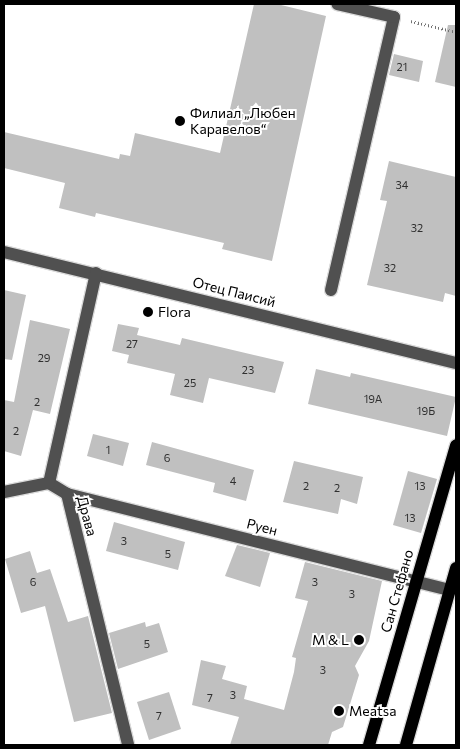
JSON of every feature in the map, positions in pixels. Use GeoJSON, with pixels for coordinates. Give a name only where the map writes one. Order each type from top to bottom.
{"type":"FeatureCollection","features":[{"type":"Feature","properties":{"kind":"main road","name":"Сан Стефано"},"geometry":{"type":"LineString","coordinates":[[368,745],[456,445]]}},
{"type":"Feature","properties":{"kind":"main road"},"geometry":{"type":"LineString","coordinates":[[406,745],[456,568]]}},
{"type":"Feature","properties":{"kind":"street"},"geometry":{"type":"LineString","coordinates":[[331,290],[394,17],[366,7],[337,4]]}},
{"type":"Feature","properties":{"kind":"street","name":"Отец Паисий"},"geometry":{"type":"LineString","coordinates":[[4,252],[96,273],[456,363]]}},
{"type":"Feature","properties":{"kind":"street"},"geometry":{"type":"LineString","coordinates":[[4,492],[49,483],[96,273]]}},
{"type":"Feature","properties":{"kind":"street","name":"Драва"},"geometry":{"type":"LineString","coordinates":[[49,483],[67,494],[128,745]]}},
{"type":"Feature","properties":{"kind":"street","name":"Руен"},"geometry":{"type":"LineString","coordinates":[[67,494],[450,590]]}},
{"type":"Feature","properties":{"kind":"path"},"geometry":{"type":"LineString","coordinates":[[394,17],[456,32]]}},
{"type":"Feature","properties":{"kind":"building"},"geometry":{"type":"Polygon","coordinates":[[[254,4],[277,4],[326,16],[272,261],[222,249],[224,243],[96,213],[95,217],[59,208],[65,183],[4,168],[4,132],[119,159],[120,154],[130,156],[135,133],[220,153],[254,4]]]}},
{"type":"Feature","properties":{"kind":"building"},"geometry":{"type":"Polygon","coordinates":[[[448,25],[456,25],[456,87],[435,82],[448,25]]]}},
{"type":"Feature","properties":{"kind":"building"},"geometry":{"type":"Polygon","coordinates":[[[394,54],[423,61],[419,82],[389,75],[394,54]]]}},
{"type":"Feature","properties":{"kind":"building"},"geometry":{"type":"Polygon","coordinates":[[[389,161],[456,177],[456,296],[445,293],[443,302],[367,285],[387,201],[380,200],[389,161]]]}},
{"type":"Feature","properties":{"kind":"building"},"geometry":{"type":"Polygon","coordinates":[[[4,290],[26,295],[12,360],[4,359],[4,290]]]}},
{"type":"Feature","properties":{"kind":"building"},"geometry":{"type":"Polygon","coordinates":[[[30,320],[70,329],[50,414],[33,410],[21,456],[4,451],[4,400],[14,402],[30,320]]]}},
{"type":"Feature","properties":{"kind":"building"},"geometry":{"type":"Polygon","coordinates":[[[118,324],[139,328],[137,335],[180,345],[182,338],[284,362],[275,393],[209,378],[203,403],[170,395],[175,374],[127,363],[129,355],[112,351],[118,324]]]}},
{"type":"Feature","properties":{"kind":"building"},"geometry":{"type":"Polygon","coordinates":[[[316,369],[350,377],[351,373],[456,397],[447,436],[308,404],[316,369]]]}},
{"type":"Feature","properties":{"kind":"building"},"geometry":{"type":"Polygon","coordinates":[[[93,434],[129,443],[123,466],[87,456],[93,434]]]}},
{"type":"Feature","properties":{"kind":"building"},"geometry":{"type":"Polygon","coordinates":[[[152,442],[254,470],[246,501],[213,492],[215,483],[146,465],[152,442]]]}},
{"type":"Feature","properties":{"kind":"building"},"geometry":{"type":"Polygon","coordinates":[[[294,461],[363,477],[357,504],[341,499],[338,514],[283,502],[294,461]]]}},
{"type":"Feature","properties":{"kind":"building"},"geometry":{"type":"Polygon","coordinates":[[[408,471],[437,479],[421,533],[393,525],[408,471]]]}},
{"type":"Feature","properties":{"kind":"building"},"geometry":{"type":"Polygon","coordinates":[[[114,522],[185,542],[178,570],[106,551],[114,522]]]}},
{"type":"Feature","properties":{"kind":"building"},"geometry":{"type":"Polygon","coordinates":[[[237,545],[270,553],[260,587],[225,576],[237,545]]]}},
{"type":"Feature","properties":{"kind":"building"},"geometry":{"type":"Polygon","coordinates":[[[30,551],[37,573],[50,569],[68,622],[88,616],[112,713],[74,722],[45,606],[21,613],[5,559],[30,551]]]}},
{"type":"Feature","properties":{"kind":"building"},"geometry":{"type":"Polygon","coordinates":[[[305,562],[382,581],[369,641],[355,666],[359,675],[343,727],[332,732],[328,745],[230,745],[239,717],[192,705],[201,660],[226,666],[222,679],[247,686],[244,699],[284,710],[294,672],[296,658],[292,657],[308,601],[295,598],[305,562]]]}},
{"type":"Feature","properties":{"kind":"building"},"geometry":{"type":"Polygon","coordinates":[[[145,622],[146,627],[159,623],[168,652],[118,669],[109,633],[145,622]]]}},
{"type":"Feature","properties":{"kind":"building"},"geometry":{"type":"Polygon","coordinates":[[[169,692],[181,729],[149,740],[137,702],[169,692]]]}},
{"type":"Feature","properties":{"kind":"place","name":"Филиал „Любен Каравелов“"},"geometry":{"type":"Point","coordinates":[180,121]}},
{"type":"Feature","properties":{"kind":"place","name":"Flora"},"geometry":{"type":"Point","coordinates":[148,312]}},
{"type":"Feature","properties":{"kind":"place","name":"M & L"},"geometry":{"type":"Point","coordinates":[359,640]}},
{"type":"Feature","properties":{"kind":"place","name":"Meatsa"},"geometry":{"type":"Point","coordinates":[339,711]}}]}
